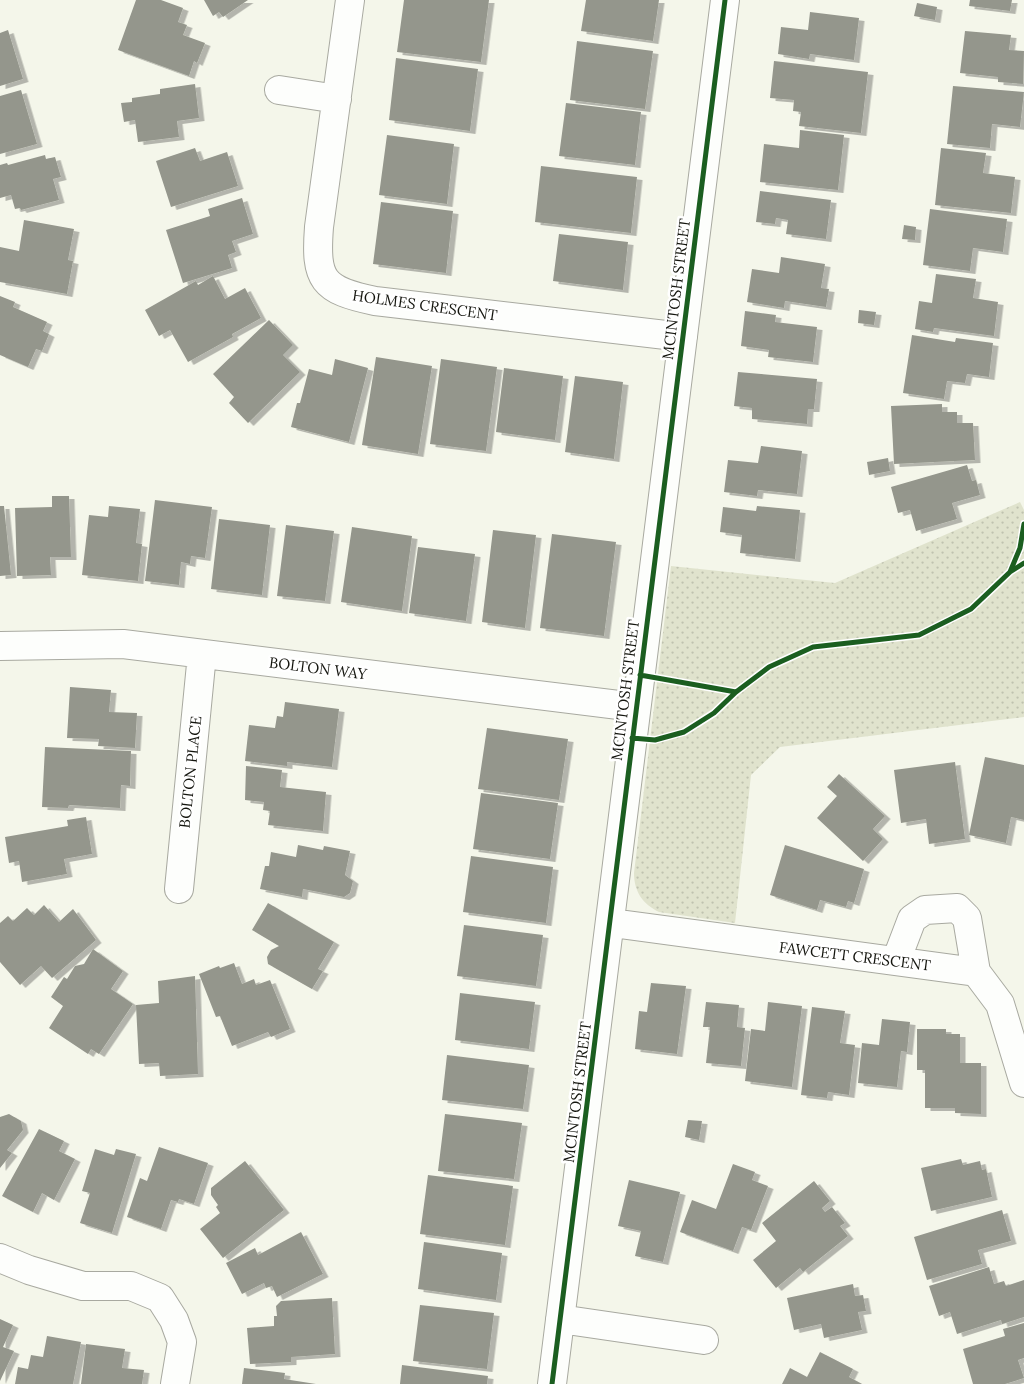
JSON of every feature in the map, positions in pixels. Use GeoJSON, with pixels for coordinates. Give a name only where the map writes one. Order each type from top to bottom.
{"type":"FeatureCollection","features":[{"type":"Feature","properties":{"kind":"street","name":"HOLMES CRESCENT"},"geometry":{"type":"LineString","coordinates":[[350,0],[316,257],[324,281],[345,295],[374,301],[682,337]]}},
{"type":"Feature","properties":{"kind":"street","name":"MCINTOSH STREET"},"geometry":{"type":"LineString","coordinates":[[552,1384],[612,923],[635,707],[725,0]]}},
{"type":"Feature","properties":{"kind":"street"},"geometry":{"type":"LineString","coordinates":[[279,90],[337,99]]}},
{"type":"Feature","properties":{"kind":"street","name":"BOLTON WAY"},"geometry":{"type":"LineString","coordinates":[[0,646],[123,644],[635,707]]}},
{"type":"Feature","properties":{"kind":"street","name":"BOLTON PLACE"},"geometry":{"type":"LineString","coordinates":[[179,889],[202,654]]}},
{"type":"Feature","properties":{"kind":"street"},"geometry":{"type":"LineString","coordinates":[[896,961],[912,919],[925,910],[957,908],[967,918],[976,972],[1000,1004],[1024,1083]]}},
{"type":"Feature","properties":{"kind":"street","name":"FAWCETT CRESCENT"},"geometry":{"type":"LineString","coordinates":[[612,923],[976,972]]}},
{"type":"Feature","properties":{"kind":"street"},"geometry":{"type":"LineString","coordinates":[[0,1258],[29,1270],[83,1286],[131,1286],[160,1298],[174,1320],[182,1342],[175,1384]]}},
{"type":"Feature","properties":{"kind":"street"},"geometry":{"type":"LineString","coordinates":[[560,1319],[704,1340]]}},
{"type":"Feature","properties":{"kind":"green space"},"geometry":{"type":"Polygon","coordinates":[[[1020,502],[1024,510],[1024,717],[780,747],[751,775],[735,923],[659,912],[648,905],[640,897],[634,880],[634,873],[671,566],[835,583],[1020,502]]]}},
{"type":"Feature","properties":{"kind":"building"},"geometry":{"type":"Polygon","coordinates":[[[136,0],[161,0],[183,8],[178,22],[187,25],[183,35],[205,43],[197,63],[194,61],[189,76],[118,50],[136,0]]]}},
{"type":"Feature","properties":{"kind":"building"},"geometry":{"type":"Polygon","coordinates":[[[204,0],[248,0],[223,17],[219,12],[213,16],[204,0]]]}},
{"type":"Feature","properties":{"kind":"building"},"geometry":{"type":"Polygon","coordinates":[[[404,0],[489,0],[481,62],[397,52],[404,0]]]}},
{"type":"Feature","properties":{"kind":"building"},"geometry":{"type":"Polygon","coordinates":[[[586,0],[659,0],[653,41],[581,31],[586,0]]]}},
{"type":"Feature","properties":{"kind":"building"},"geometry":{"type":"Polygon","coordinates":[[[970,0],[1012,0],[1010,11],[969,6],[970,0]]]}},
{"type":"Feature","properties":{"kind":"building"},"geometry":{"type":"Polygon","coordinates":[[[917,3],[937,7],[935,20],[914,16],[917,3]]]}},
{"type":"Feature","properties":{"kind":"building"},"geometry":{"type":"Polygon","coordinates":[[[810,12],[859,18],[854,60],[810,54],[809,59],[778,54],[781,27],[808,30],[810,12]]]}},
{"type":"Feature","properties":{"kind":"building"},"geometry":{"type":"Polygon","coordinates":[[[8,30],[23,79],[0,86],[0,33],[8,30]]]}},
{"type":"Feature","properties":{"kind":"building"},"geometry":{"type":"Polygon","coordinates":[[[965,31],[1011,35],[1009,50],[1024,51],[1023,84],[998,82],[998,77],[960,73],[965,31]]]}},
{"type":"Feature","properties":{"kind":"building"},"geometry":{"type":"Polygon","coordinates":[[[577,41],[653,51],[645,109],[570,100],[577,41]]]}},
{"type":"Feature","properties":{"kind":"building"},"geometry":{"type":"Polygon","coordinates":[[[396,58],[478,69],[470,131],[389,120],[396,58]]]}},
{"type":"Feature","properties":{"kind":"building"},"geometry":{"type":"Polygon","coordinates":[[[774,61],[868,72],[861,133],[799,126],[801,112],[793,111],[794,100],[770,98],[774,61]]]}},
{"type":"Feature","properties":{"kind":"building"},"geometry":{"type":"Polygon","coordinates":[[[195,84],[199,118],[177,121],[179,137],[138,142],[135,120],[124,122],[121,103],[132,102],[132,98],[160,94],[160,89],[195,84]]]}},
{"type":"Feature","properties":{"kind":"building"},"geometry":{"type":"Polygon","coordinates":[[[953,86],[1024,92],[1020,127],[992,124],[990,148],[947,144],[953,86]]]}},
{"type":"Feature","properties":{"kind":"building"},"geometry":{"type":"Polygon","coordinates":[[[21,90],[37,144],[0,154],[0,96],[21,90]]]}},
{"type":"Feature","properties":{"kind":"building"},"geometry":{"type":"Polygon","coordinates":[[[566,103],[641,112],[635,165],[559,156],[566,103]]]}},
{"type":"Feature","properties":{"kind":"building"},"geometry":{"type":"Polygon","coordinates":[[[800,130],[844,135],[838,190],[760,182],[764,144],[799,148],[800,130]]]}},
{"type":"Feature","properties":{"kind":"building"},"geometry":{"type":"Polygon","coordinates":[[[387,135],[454,144],[447,204],[379,195],[387,135]]]}},
{"type":"Feature","properties":{"kind":"building"},"geometry":{"type":"Polygon","coordinates":[[[195,148],[200,161],[227,152],[238,186],[171,207],[156,161],[195,148]]]}},
{"type":"Feature","properties":{"kind":"building"},"geometry":{"type":"Polygon","coordinates":[[[941,148],[986,153],[983,173],[1015,177],[1011,213],[935,205],[941,148]]]}},
{"type":"Feature","properties":{"kind":"building"},"geometry":{"type":"Polygon","coordinates":[[[45,155],[46,159],[55,157],[61,177],[53,179],[59,200],[21,210],[20,208],[15,209],[11,195],[0,198],[0,165],[7,163],[8,165],[45,155]]]}},
{"type":"Feature","properties":{"kind":"building"},"geometry":{"type":"Polygon","coordinates":[[[541,166],[637,177],[631,233],[535,222],[541,166]]]}},
{"type":"Feature","properties":{"kind":"building"},"geometry":{"type":"Polygon","coordinates":[[[760,191],[831,200],[826,239],[786,234],[788,220],[776,218],[775,224],[756,222],[760,191]]]}},
{"type":"Feature","properties":{"kind":"building"},"geometry":{"type":"Polygon","coordinates":[[[242,198],[253,234],[232,241],[236,252],[228,255],[232,268],[183,283],[166,230],[210,216],[208,209],[242,198]]]}},
{"type":"Feature","properties":{"kind":"building"},"geometry":{"type":"Polygon","coordinates":[[[381,202],[453,211],[446,273],[373,264],[381,202]]]}},
{"type":"Feature","properties":{"kind":"building"},"geometry":{"type":"Polygon","coordinates":[[[930,209],[1007,219],[1003,252],[973,248],[970,271],[923,265],[930,209]]]}},
{"type":"Feature","properties":{"kind":"building"},"geometry":{"type":"Polygon","coordinates":[[[24,220],[74,229],[68,260],[73,261],[67,294],[0,282],[0,247],[19,251],[24,220]]]}},
{"type":"Feature","properties":{"kind":"building"},"geometry":{"type":"Polygon","coordinates":[[[904,225],[916,227],[915,240],[902,239],[904,225]]]}},
{"type":"Feature","properties":{"kind":"building"},"geometry":{"type":"Polygon","coordinates":[[[559,234],[628,242],[623,290],[553,281],[559,234]]]}},
{"type":"Feature","properties":{"kind":"building"},"geometry":{"type":"Polygon","coordinates":[[[781,257],[825,264],[821,288],[829,289],[826,307],[785,301],[784,308],[747,302],[752,269],[779,273],[781,257]]]}},
{"type":"Feature","properties":{"kind":"building"},"geometry":{"type":"Polygon","coordinates":[[[936,274],[976,279],[973,298],[998,302],[994,336],[934,328],[933,332],[915,329],[919,301],[932,303],[936,274]]]}},
{"type":"Feature","properties":{"kind":"building"},"geometry":{"type":"Polygon","coordinates":[[[213,276],[225,299],[245,288],[261,318],[232,334],[233,337],[188,362],[170,330],[159,336],[145,310],[196,281],[198,285],[213,276]]]}},
{"type":"Feature","properties":{"kind":"building"},"geometry":{"type":"Polygon","coordinates":[[[0,296],[15,302],[13,307],[47,322],[43,331],[49,334],[42,351],[36,349],[28,367],[0,355],[0,296]]]}},
{"type":"Feature","properties":{"kind":"building"},"geometry":{"type":"Polygon","coordinates":[[[859,310],[876,312],[874,325],[858,323],[859,310]]]}},
{"type":"Feature","properties":{"kind":"building"},"geometry":{"type":"Polygon","coordinates":[[[745,311],[776,315],[775,322],[817,327],[813,362],[768,357],[769,350],[741,346],[745,311]]]}},
{"type":"Feature","properties":{"kind":"building"},"geometry":{"type":"Polygon","coordinates":[[[269,320],[293,345],[283,355],[300,372],[248,423],[229,403],[234,397],[213,374],[269,320]]]}},
{"type":"Feature","properties":{"kind":"building"},"geometry":{"type":"Polygon","coordinates":[[[912,335],[955,342],[956,338],[993,343],[989,377],[967,374],[965,383],[947,381],[944,399],[903,393],[912,335]]]}},
{"type":"Feature","properties":{"kind":"building"},"geometry":{"type":"Polygon","coordinates":[[[376,357],[432,366],[418,454],[362,445],[376,357]]]}},
{"type":"Feature","properties":{"kind":"building"},"geometry":{"type":"Polygon","coordinates":[[[335,359],[368,368],[349,442],[291,427],[309,369],[332,375],[335,359]]]}},
{"type":"Feature","properties":{"kind":"building"},"geometry":{"type":"Polygon","coordinates":[[[441,359],[497,367],[486,451],[430,444],[441,359]]]}},
{"type":"Feature","properties":{"kind":"building"},"geometry":{"type":"Polygon","coordinates":[[[504,368],[563,376],[555,440],[496,432],[504,368]]]}},
{"type":"Feature","properties":{"kind":"building"},"geometry":{"type":"Polygon","coordinates":[[[738,372],[817,379],[814,409],[808,409],[807,424],[752,419],[752,408],[734,406],[738,372]]]}},
{"type":"Feature","properties":{"kind":"building"},"geometry":{"type":"Polygon","coordinates":[[[575,376],[623,382],[614,459],[565,452],[575,376]]]}},
{"type":"Feature","properties":{"kind":"building"},"geometry":{"type":"Polygon","coordinates":[[[942,404],[942,412],[957,412],[957,423],[973,423],[975,460],[894,464],[891,406],[942,404]]]}},
{"type":"Feature","properties":{"kind":"building"},"geometry":{"type":"Polygon","coordinates":[[[761,446],[802,451],[797,494],[758,490],[757,496],[724,492],[728,460],[758,463],[761,446]]]}},
{"type":"Feature","properties":{"kind":"building"},"geometry":{"type":"Polygon","coordinates":[[[888,458],[890,471],[869,475],[867,462],[888,458]]]}},
{"type":"Feature","properties":{"kind":"building"},"geometry":{"type":"Polygon","coordinates":[[[967,465],[972,481],[976,480],[980,495],[952,503],[957,519],[916,531],[910,510],[898,513],[891,487],[967,465]]]}},
{"type":"Feature","properties":{"kind":"building"},"geometry":{"type":"Polygon","coordinates":[[[52,496],[69,496],[71,557],[50,557],[51,575],[17,576],[15,508],[52,507],[52,496]]]}},
{"type":"Feature","properties":{"kind":"building"},"geometry":{"type":"Polygon","coordinates":[[[155,500],[212,507],[205,558],[191,556],[190,564],[181,562],[179,585],[145,581],[155,500]]]}},
{"type":"Feature","properties":{"kind":"building"},"geometry":{"type":"Polygon","coordinates":[[[0,506],[4,506],[11,575],[0,576],[0,506]]]}},
{"type":"Feature","properties":{"kind":"building"},"geometry":{"type":"Polygon","coordinates":[[[109,506],[140,509],[136,543],[142,544],[138,581],[82,575],[89,515],[108,517],[109,506]]]}},
{"type":"Feature","properties":{"kind":"building"},"geometry":{"type":"Polygon","coordinates":[[[757,506],[800,510],[795,559],[740,553],[742,535],[720,532],[723,507],[756,511],[757,506]]]}},
{"type":"Feature","properties":{"kind":"building"},"geometry":{"type":"Polygon","coordinates":[[[219,519],[270,525],[262,595],[211,589],[219,519]]]}},
{"type":"Feature","properties":{"kind":"building"},"geometry":{"type":"Polygon","coordinates":[[[286,525],[334,531],[325,601],[277,596],[286,525]]]}},
{"type":"Feature","properties":{"kind":"building"},"geometry":{"type":"Polygon","coordinates":[[[352,527],[412,536],[402,611],[341,602],[352,527]]]}},
{"type":"Feature","properties":{"kind":"building"},"geometry":{"type":"Polygon","coordinates":[[[493,530],[536,535],[525,628],[482,622],[493,530]]]}},
{"type":"Feature","properties":{"kind":"building"},"geometry":{"type":"Polygon","coordinates":[[[552,534],[616,542],[604,636],[540,628],[552,534]]]}},
{"type":"Feature","properties":{"kind":"building"},"geometry":{"type":"Polygon","coordinates":[[[418,547],[475,554],[466,621],[409,613],[418,547]]]}},
{"type":"Feature","properties":{"kind":"building"},"geometry":{"type":"Polygon","coordinates":[[[70,687],[111,690],[109,712],[137,713],[135,748],[98,746],[99,739],[67,738],[70,687]]]}},
{"type":"Feature","properties":{"kind":"building"},"geometry":{"type":"Polygon","coordinates":[[[285,702],[339,709],[332,767],[287,762],[287,766],[245,761],[249,725],[275,728],[277,716],[283,717],[285,702]]]}},
{"type":"Feature","properties":{"kind":"building"},"geometry":{"type":"Polygon","coordinates":[[[487,728],[568,739],[559,800],[478,789],[487,728]]]}},
{"type":"Feature","properties":{"kind":"building"},"geometry":{"type":"Polygon","coordinates":[[[45,747],[131,751],[130,786],[121,785],[120,808],[69,805],[68,808],[42,807],[45,747]]]}},
{"type":"Feature","properties":{"kind":"building"},"geometry":{"type":"Polygon","coordinates":[[[985,757],[1024,765],[1024,820],[1011,817],[1006,843],[969,835],[985,757]]]}},
{"type":"Feature","properties":{"kind":"building"},"geometry":{"type":"Polygon","coordinates":[[[955,762],[965,839],[929,844],[926,819],[901,823],[894,770],[955,762]]]}},
{"type":"Feature","properties":{"kind":"building"},"geometry":{"type":"Polygon","coordinates":[[[246,766],[282,770],[280,787],[326,792],[323,831],[268,825],[270,811],[263,810],[264,802],[245,800],[246,766]]]}},
{"type":"Feature","properties":{"kind":"building"},"geometry":{"type":"Polygon","coordinates":[[[839,774],[885,816],[873,829],[883,839],[863,861],[817,818],[837,796],[827,787],[839,774]]]}},
{"type":"Feature","properties":{"kind":"building"},"geometry":{"type":"Polygon","coordinates":[[[481,793],[558,803],[550,859],[473,849],[481,793]]]}},
{"type":"Feature","properties":{"kind":"building"},"geometry":{"type":"Polygon","coordinates":[[[86,817],[92,854],[64,859],[67,874],[22,882],[19,861],[9,863],[5,837],[68,826],[67,820],[86,817]]]}},
{"type":"Feature","properties":{"kind":"building"},"geometry":{"type":"Polygon","coordinates":[[[298,845],[323,850],[324,846],[350,851],[345,875],[353,881],[350,893],[344,897],[303,889],[302,897],[260,889],[265,866],[269,866],[271,852],[296,857],[298,845]]]}},
{"type":"Feature","properties":{"kind":"building"},"geometry":{"type":"Polygon","coordinates":[[[785,845],[864,869],[854,903],[848,901],[846,907],[820,900],[817,910],[770,895],[785,845]]]}},
{"type":"Feature","properties":{"kind":"building"},"geometry":{"type":"Polygon","coordinates":[[[471,856],[553,867],[546,923],[463,912],[471,856]]]}},
{"type":"Feature","properties":{"kind":"building"},"geometry":{"type":"Polygon","coordinates":[[[268,903],[334,942],[318,969],[323,971],[312,989],[268,964],[267,957],[271,950],[279,946],[252,930],[268,903]]]}},
{"type":"Feature","properties":{"kind":"building"},"geometry":{"type":"Polygon","coordinates":[[[44,905],[59,922],[73,909],[96,940],[52,978],[41,966],[20,985],[0,962],[0,923],[8,916],[13,921],[27,908],[34,915],[44,905]]]}},
{"type":"Feature","properties":{"kind":"building"},"geometry":{"type":"Polygon","coordinates":[[[464,925],[543,935],[536,986],[457,976],[464,925]]]}},
{"type":"Feature","properties":{"kind":"building"},"geometry":{"type":"Polygon","coordinates":[[[93,949],[123,971],[111,989],[133,1004],[99,1054],[91,1049],[88,1054],[49,1028],[63,1006],[51,997],[64,977],[67,979],[75,966],[84,964],[93,949]]]}},
{"type":"Feature","properties":{"kind":"building"},"geometry":{"type":"Polygon","coordinates":[[[234,963],[242,984],[254,979],[256,985],[270,980],[290,1029],[271,1037],[268,1032],[232,1046],[220,1016],[216,1017],[199,974],[219,966],[220,968],[234,963]]]}},
{"type":"Feature","properties":{"kind":"building"},"geometry":{"type":"Polygon","coordinates":[[[195,976],[198,1074],[160,1076],[159,1063],[139,1064],[136,1005],[159,1003],[158,981],[195,976]]]}},
{"type":"Feature","properties":{"kind":"building"},"geometry":{"type":"Polygon","coordinates":[[[651,983],[686,986],[677,1054],[635,1049],[639,1011],[647,1012],[651,983]]]}},
{"type":"Feature","properties":{"kind":"building"},"geometry":{"type":"Polygon","coordinates":[[[460,993],[535,1002],[529,1049],[455,1040],[460,993]]]}},
{"type":"Feature","properties":{"kind":"building"},"geometry":{"type":"Polygon","coordinates":[[[706,1002],[739,1005],[737,1027],[745,1028],[741,1066],[706,1063],[710,1027],[703,1027],[706,1002]]]}},
{"type":"Feature","properties":{"kind":"building"},"geometry":{"type":"Polygon","coordinates":[[[768,1002],[802,1006],[792,1087],[745,1081],[751,1029],[765,1031],[768,1002]]]}},
{"type":"Feature","properties":{"kind":"building"},"geometry":{"type":"Polygon","coordinates":[[[812,1007],[845,1011],[840,1043],[855,1045],[849,1095],[828,1092],[827,1098],[801,1095],[812,1007]]]}},
{"type":"Feature","properties":{"kind":"building"},"geometry":{"type":"Polygon","coordinates":[[[882,1019],[910,1022],[907,1052],[901,1051],[897,1087],[858,1083],[862,1043],[879,1045],[882,1019]]]}},
{"type":"Feature","properties":{"kind":"building"},"geometry":{"type":"Polygon","coordinates":[[[917,1029],[946,1029],[946,1034],[960,1034],[960,1063],[981,1063],[981,1114],[955,1113],[955,1108],[925,1108],[925,1070],[917,1070],[917,1029]]]}},
{"type":"Feature","properties":{"kind":"building"},"geometry":{"type":"Polygon","coordinates":[[[447,1055],[529,1065],[523,1109],[442,1100],[447,1055]]]}},
{"type":"Feature","properties":{"kind":"building"},"geometry":{"type":"Polygon","coordinates":[[[9,1114],[21,1121],[23,1130],[7,1150],[12,1153],[0,1168],[0,1117],[9,1114]]]}},
{"type":"Feature","properties":{"kind":"building"},"geometry":{"type":"Polygon","coordinates":[[[445,1114],[522,1123],[514,1179],[438,1171],[445,1114]]]}},
{"type":"Feature","properties":{"kind":"building"},"geometry":{"type":"Polygon","coordinates":[[[688,1120],[702,1121],[699,1140],[685,1137],[688,1120]]]}},
{"type":"Feature","properties":{"kind":"building"},"geometry":{"type":"Polygon","coordinates":[[[39,1129],[64,1141],[59,1151],[75,1159],[54,1200],[42,1193],[33,1212],[2,1196],[39,1129]]]}},
{"type":"Feature","properties":{"kind":"building"},"geometry":{"type":"Polygon","coordinates":[[[159,1147],[208,1163],[194,1204],[179,1199],[178,1202],[171,1200],[161,1229],[127,1217],[140,1178],[147,1181],[159,1147]]]}},
{"type":"Feature","properties":{"kind":"building"},"geometry":{"type":"Polygon","coordinates":[[[95,1149],[114,1155],[116,1149],[136,1154],[112,1233],[80,1223],[90,1193],[82,1191],[95,1149]]]}},
{"type":"Feature","properties":{"kind":"building"},"geometry":{"type":"Polygon","coordinates":[[[961,1159],[963,1165],[980,1161],[982,1170],[986,1169],[992,1197],[931,1211],[921,1168],[961,1159]]]}},
{"type":"Feature","properties":{"kind":"building"},"geometry":{"type":"Polygon","coordinates":[[[245,1161],[284,1210],[223,1258],[200,1229],[220,1213],[216,1207],[218,1205],[211,1195],[211,1188],[245,1161]]]}},
{"type":"Feature","properties":{"kind":"building"},"geometry":{"type":"Polygon","coordinates":[[[733,1164],[755,1172],[752,1180],[768,1186],[751,1230],[742,1227],[733,1251],[680,1232],[692,1200],[716,1209],[733,1164]]]}},
{"type":"Feature","properties":{"kind":"building"},"geometry":{"type":"Polygon","coordinates":[[[428,1175],[513,1186],[505,1245],[420,1234],[428,1175]]]}},
{"type":"Feature","properties":{"kind":"building"},"geometry":{"type":"Polygon","coordinates":[[[629,1180],[680,1192],[663,1262],[635,1256],[641,1231],[618,1226],[629,1180]]]}},
{"type":"Feature","properties":{"kind":"building"},"geometry":{"type":"Polygon","coordinates":[[[814,1181],[830,1201],[822,1208],[825,1212],[832,1207],[845,1223],[840,1226],[848,1236],[803,1272],[800,1268],[776,1288],[753,1260],[776,1241],[762,1223],[814,1181]]]}},
{"type":"Feature","properties":{"kind":"building"},"geometry":{"type":"Polygon","coordinates":[[[1002,1210],[1011,1241],[978,1250],[982,1264],[927,1280],[914,1237],[1002,1210]]]}},
{"type":"Feature","properties":{"kind":"building"},"geometry":{"type":"Polygon","coordinates":[[[301,1232],[323,1274],[277,1297],[272,1286],[266,1288],[264,1283],[242,1294],[226,1263],[255,1248],[258,1255],[301,1232]]]}},
{"type":"Feature","properties":{"kind":"building"},"geometry":{"type":"Polygon","coordinates":[[[424,1242],[502,1253],[496,1300],[418,1289],[424,1242]]]}},
{"type":"Feature","properties":{"kind":"building"},"geometry":{"type":"Polygon","coordinates":[[[989,1267],[994,1284],[1004,1281],[1006,1286],[1024,1280],[1024,1317],[1002,1324],[1001,1320],[957,1334],[950,1312],[939,1316],[929,1286],[989,1267]]]}},
{"type":"Feature","properties":{"kind":"building"},"geometry":{"type":"Polygon","coordinates":[[[853,1284],[855,1296],[863,1295],[866,1311],[858,1312],[862,1330],[824,1338],[821,1324],[794,1330],[787,1298],[853,1284]]]}},
{"type":"Feature","properties":{"kind":"building"},"geometry":{"type":"Polygon","coordinates":[[[332,1298],[335,1354],[291,1357],[291,1362],[250,1364],[247,1328],[274,1326],[274,1316],[277,1316],[276,1306],[281,1301],[332,1298]]]}},
{"type":"Feature","properties":{"kind":"building"},"geometry":{"type":"Polygon","coordinates":[[[420,1305],[494,1313],[487,1369],[413,1361],[420,1305]]]}},
{"type":"Feature","properties":{"kind":"building"},"geometry":{"type":"Polygon","coordinates":[[[0,1319],[13,1325],[3,1347],[14,1351],[0,1381],[0,1319]]]}},
{"type":"Feature","properties":{"kind":"building"},"geometry":{"type":"Polygon","coordinates":[[[1024,1323],[1024,1358],[1018,1360],[1024,1378],[1005,1384],[973,1384],[963,1349],[1005,1336],[1003,1329],[1024,1323]]]}},
{"type":"Feature","properties":{"kind":"building"},"geometry":{"type":"Polygon","coordinates":[[[47,1336],[81,1342],[73,1384],[15,1384],[18,1367],[28,1369],[31,1355],[43,1357],[47,1336]]]}},
{"type":"Feature","properties":{"kind":"building"},"geometry":{"type":"Polygon","coordinates":[[[86,1344],[125,1349],[122,1368],[144,1370],[142,1384],[81,1384],[86,1344]]]}},
{"type":"Feature","properties":{"kind":"building"},"geometry":{"type":"Polygon","coordinates":[[[820,1352],[853,1369],[849,1377],[862,1384],[782,1384],[790,1368],[807,1377],[820,1352]]]}},
{"type":"Feature","properties":{"kind":"building"},"geometry":{"type":"Polygon","coordinates":[[[402,1365],[488,1376],[487,1384],[400,1384],[402,1365]]]}},
{"type":"Feature","properties":{"kind":"building"},"geometry":{"type":"Polygon","coordinates":[[[244,1368],[285,1373],[284,1379],[316,1384],[242,1384],[244,1368]]]}},
{"type":"Feature","properties":{"kind":"cycle path"},"geometry":{"type":"LineString","coordinates":[[552,1384],[725,0]]}},
{"type":"Feature","properties":{"kind":"cycle path"},"geometry":{"type":"LineString","coordinates":[[1024,524],[1020,548],[1010,572],[1024,563]]}},
{"type":"Feature","properties":{"kind":"cycle path"},"geometry":{"type":"LineString","coordinates":[[632,738],[655,740],[684,732],[714,713],[736,692],[769,667],[813,647],[919,635],[971,609],[1010,572]]}},
{"type":"Feature","properties":{"kind":"cycle path"},"geometry":{"type":"LineString","coordinates":[[640,675],[736,692]]}}]}
